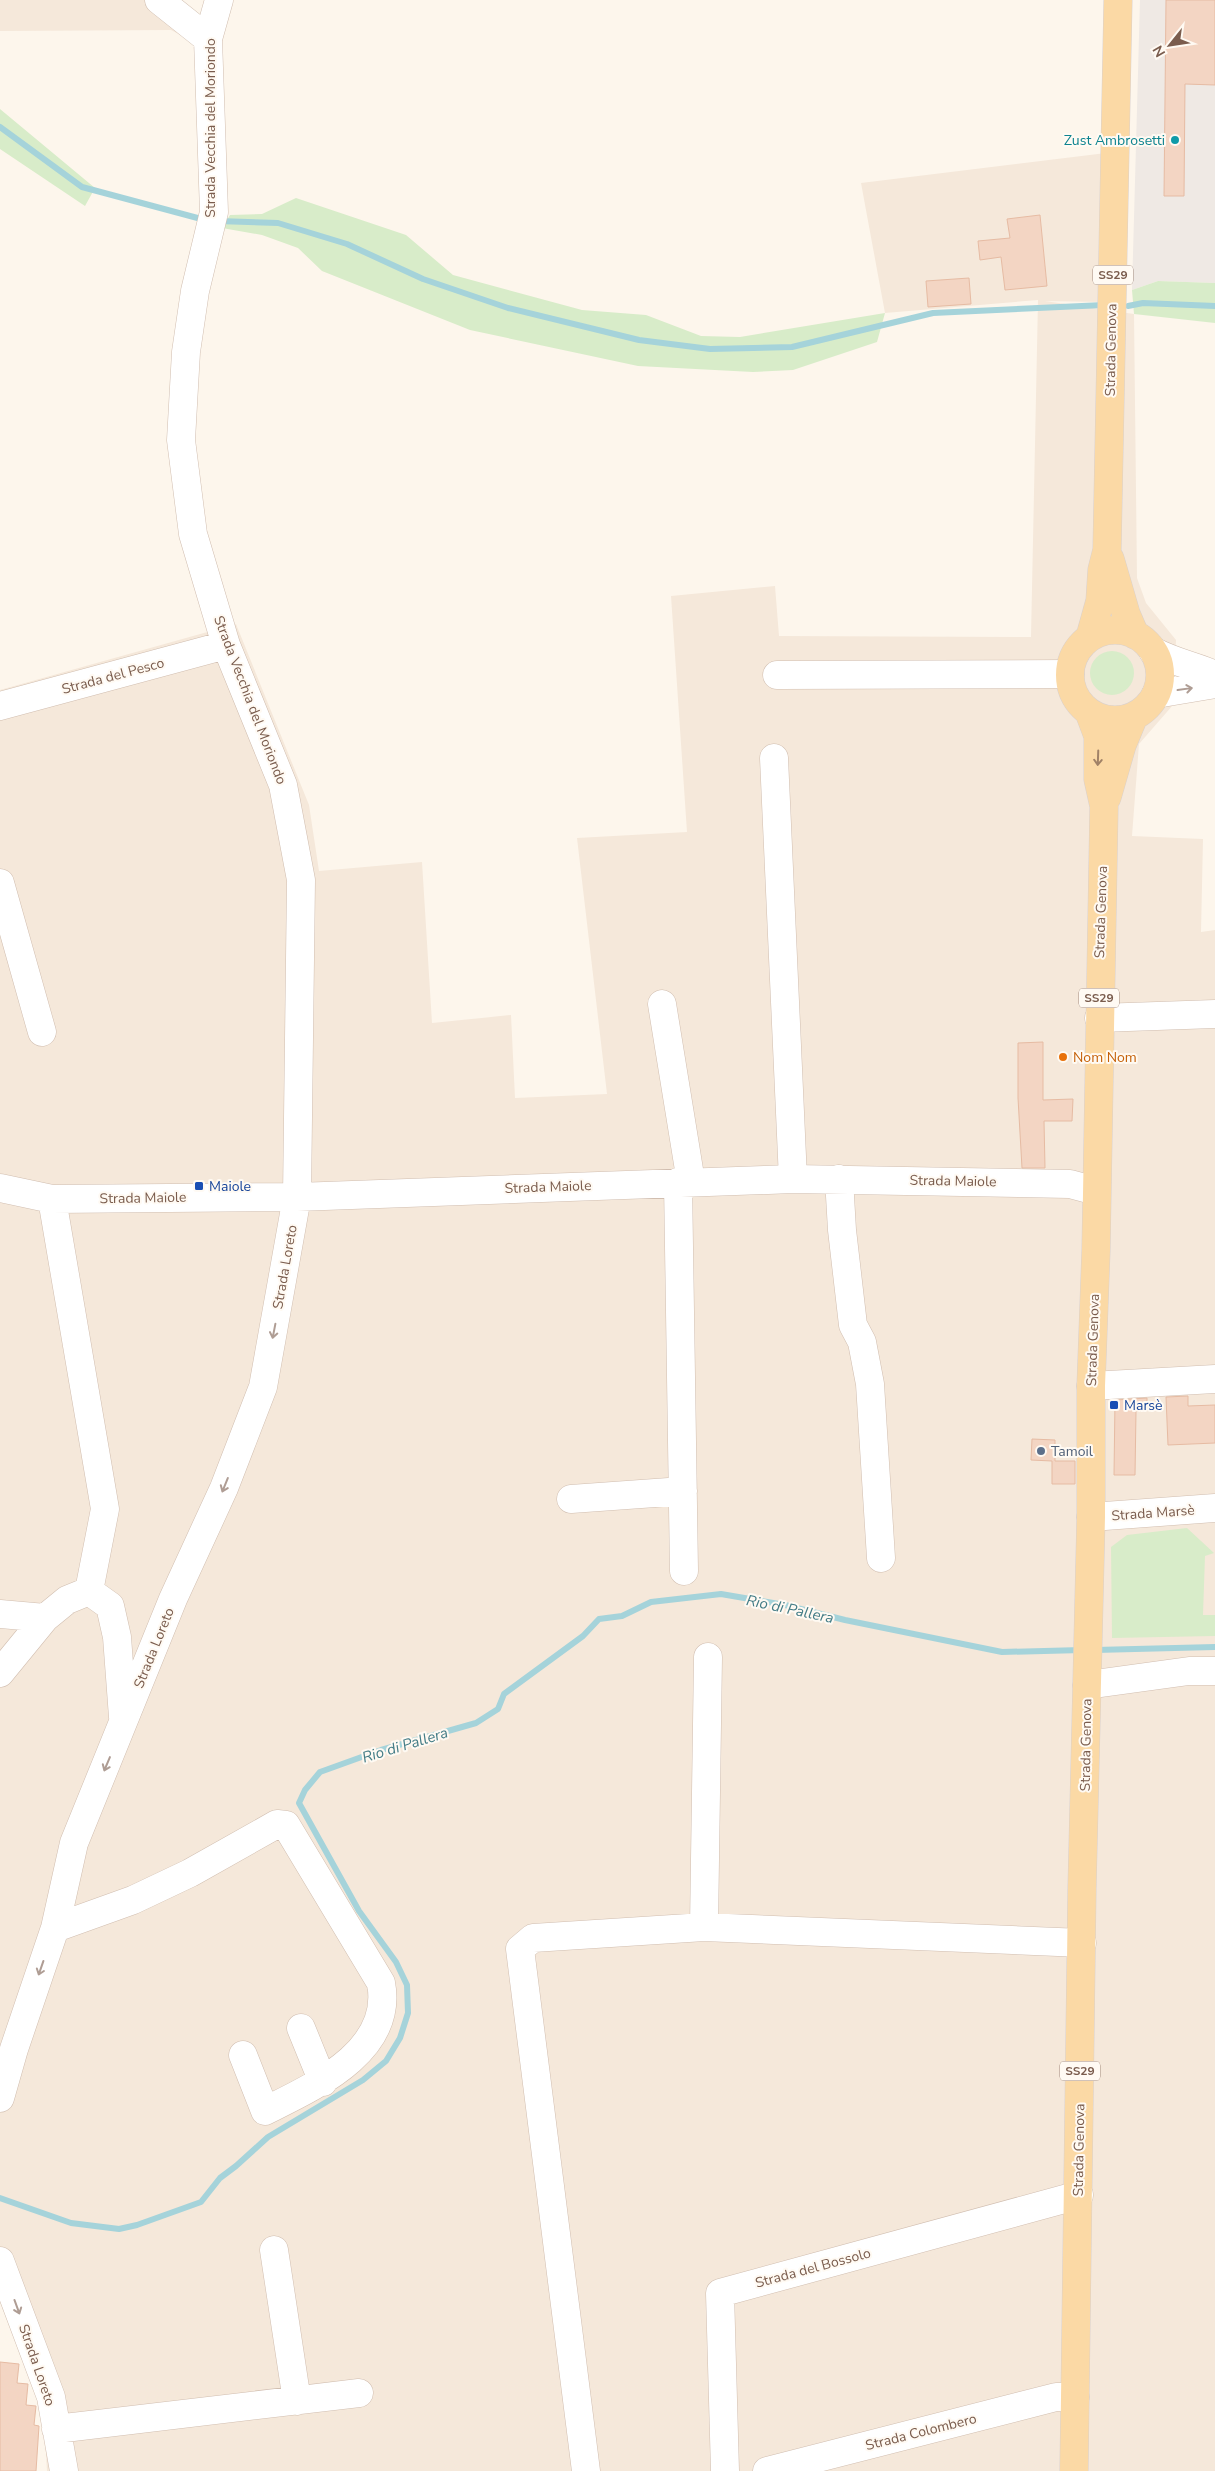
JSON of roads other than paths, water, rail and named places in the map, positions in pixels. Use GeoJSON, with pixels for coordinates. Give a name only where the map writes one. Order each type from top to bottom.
{"type":"FeatureCollection","features":[{"type":"Feature","properties":{"kind":"main road","name":"Strada Genova"},"geometry":{"type":"LineString","coordinates":[[1074,2471],[1091,1517],[1091,1386],[1104,806],[1098,779],[1098,736],[1089,712],[1075,695],[1070,674],[1072,660],[1080,647],[1090,638],[1100,601],[1102,570],[1107,550],[1118,0]]}},
{"type":"Feature","properties":{"kind":"main road","name":"Strada Genova"},"geometry":{"type":"LineString","coordinates":[[1104,806],[1113,784],[1122,745],[1134,716],[1142,712],[1156,694],[1160,676],[1159,662],[1144,643],[1126,614],[1107,550]]}},
{"type":"Feature","properties":{"kind":"main road"},"geometry":{"type":"LineString","coordinates":[[1090,638],[1103,631],[1117,630],[1144,643]]}},
{"type":"Feature","properties":{"kind":"main road"},"geometry":{"type":"LineString","coordinates":[[1089,712],[1102,718],[1116,720],[1134,716]]}},
{"type":"Feature","properties":{"kind":"street"},"geometry":{"type":"LineString","coordinates":[[158,0],[208,40]]}},
{"type":"Feature","properties":{"kind":"street","name":"Strada Vecchia del Moriondo"},"geometry":{"type":"LineString","coordinates":[[219,0],[208,40],[212,221],[195,291],[186,352],[181,440],[193,534],[226,646],[283,784],[301,880],[297,1197]]}},
{"type":"Feature","properties":{"kind":"street"},"geometry":{"type":"LineString","coordinates":[[1144,643],[1169,660],[1201,668],[1215,675]]}},
{"type":"Feature","properties":{"kind":"street","name":"Strada del Pesco"},"geometry":{"type":"LineString","coordinates":[[0,706],[226,646]]}},
{"type":"Feature","properties":{"kind":"street"},"geometry":{"type":"LineString","coordinates":[[777,675],[1070,674]]}},
{"type":"Feature","properties":{"kind":"street"},"geometry":{"type":"LineString","coordinates":[[1156,694],[1215,684]]}},
{"type":"Feature","properties":{"kind":"street"},"geometry":{"type":"LineString","coordinates":[[774,758],[793,1179]]}},
{"type":"Feature","properties":{"kind":"street"},"geometry":{"type":"LineString","coordinates":[[0,882],[42,1032]]}},
{"type":"Feature","properties":{"kind":"street"},"geometry":{"type":"LineString","coordinates":[[662,1004],[684,1182],[684,1571]]}},
{"type":"Feature","properties":{"kind":"street"},"geometry":{"type":"LineString","coordinates":[[1099,1018],[1215,1014]]}},
{"type":"Feature","properties":{"kind":"street"},"geometry":{"type":"LineString","coordinates":[[838,1178],[853,1325],[862,1342],[870,1384],[881,1558]]}},
{"type":"Feature","properties":{"kind":"street","name":"Strada Maiole"},"geometry":{"type":"LineString","coordinates":[[0,1188],[52,1199],[297,1197],[838,1178],[1070,1184],[1096,1190]]}},
{"type":"Feature","properties":{"kind":"street","name":"Strada Loreto"},"geometry":{"type":"LineString","coordinates":[[0,2098],[14,2049],[55,1928],[74,1843],[124,1724],[173,1599],[224,1488],[263,1387],[297,1197]]}},
{"type":"Feature","properties":{"kind":"street"},"geometry":{"type":"LineString","coordinates":[[52,1199],[105,1509],[89,1591]]}},
{"type":"Feature","properties":{"kind":"street"},"geometry":{"type":"LineString","coordinates":[[1091,1386],[1215,1379]]}},
{"type":"Feature","properties":{"kind":"street"},"geometry":{"type":"LineString","coordinates":[[571,1499],[683,1491]]}},
{"type":"Feature","properties":{"kind":"street","name":"Strada Marsè"},"geometry":{"type":"LineString","coordinates":[[1091,1517],[1215,1508]]}},
{"type":"Feature","properties":{"kind":"street"},"geometry":{"type":"LineString","coordinates":[[89,1591],[110,1606],[117,1637],[124,1724]]}},
{"type":"Feature","properties":{"kind":"street"},"geometry":{"type":"LineString","coordinates":[[0,1673],[45,1618],[67,1600],[89,1591]]}},
{"type":"Feature","properties":{"kind":"street"},"geometry":{"type":"LineString","coordinates":[[0,1614],[45,1618]]}},
{"type":"Feature","properties":{"kind":"street"},"geometry":{"type":"LineString","coordinates":[[704,1927],[708,1656]]}},
{"type":"Feature","properties":{"kind":"street"},"geometry":{"type":"LineString","coordinates":[[1087,1678],[1215,1671]]}},
{"type":"Feature","properties":{"kind":"street"},"geometry":{"type":"LineString","coordinates":[[55,1928],[133,1900],[190,1873],[277,1824],[286,1825],[381,1983],[384,1999],[380,2019],[364,2045],[342,2069],[323,2082],[266,2111],[243,2055]]}},
{"type":"Feature","properties":{"kind":"street"},"geometry":{"type":"LineString","coordinates":[[586,2471],[520,1949],[533,1938],[704,1927],[1082,1943]]}},
{"type":"Feature","properties":{"kind":"street"},"geometry":{"type":"LineString","coordinates":[[301,2028],[323,2082]]}},
{"type":"Feature","properties":{"kind":"street","name":"Strada del Bossolo"},"geometry":{"type":"LineString","coordinates":[[725,2471],[720,2293],[1079,2195]]}},
{"type":"Feature","properties":{"kind":"street"},"geometry":{"type":"LineString","coordinates":[[274,2250],[297,2401]]}},
{"type":"Feature","properties":{"kind":"street","name":"Strada Loreto"},"geometry":{"type":"LineString","coordinates":[[0,2261],[51,2398],[64,2471]]}},
{"type":"Feature","properties":{"kind":"street"},"geometry":{"type":"LineString","coordinates":[[56,2429],[359,2394]]}},
{"type":"Feature","properties":{"kind":"street","name":"Strada Colombero"},"geometry":{"type":"LineString","coordinates":[[767,2471],[1056,2397],[1075,2397]]}},
{"type":"Feature","properties":{"kind":"waterway"},"geometry":{"type":"LineString","coordinates":[[0,127],[82,187],[205,220]]}},
{"type":"Feature","properties":{"kind":"waterway"},"geometry":{"type":"LineString","coordinates":[[217,221],[278,223],[347,244],[423,279],[508,308],[639,340],[710,349],[792,347],[933,313],[1104,305]]}},
{"type":"Feature","properties":{"kind":"waterway"},"geometry":{"type":"LineString","coordinates":[[1128,306],[1143,303],[1215,306]]}},
{"type":"Feature","properties":{"kind":"waterway","name":"Rio di Pallera"},"geometry":{"type":"LineString","coordinates":[[0,2198],[71,2223],[119,2229],[137,2225],[201,2202],[220,2178],[268,2137],[363,2080],[386,2061],[400,2038],[408,2013],[407,1985],[396,1962],[359,1911],[299,1803],[305,1790],[320,1772],[381,1750],[476,1723],[498,1709],[504,1694],[583,1636],[599,1619],[622,1616],[651,1602],[721,1594],[785,1605],[845,1620],[1002,1652],[1082,1650]]}},
{"type":"Feature","properties":{"kind":"waterway","name":"Rio di Pallera"},"geometry":{"type":"LineString","coordinates":[[1095,1650],[1215,1647]]}},
{"type":"Feature","properties":{"kind":"place","name":"Zust Ambrosetti"},"geometry":{"type":"Point","coordinates":[1175,140]}},
{"type":"Feature","properties":{"kind":"place","name":"Nom Nom"},"geometry":{"type":"Point","coordinates":[1063,1057]}},
{"type":"Feature","properties":{"kind":"place","name":"Maiole"},"geometry":{"type":"Point","coordinates":[199,1186]}},
{"type":"Feature","properties":{"kind":"place","name":"Marsè"},"geometry":{"type":"Point","coordinates":[1114,1405]}},
{"type":"Feature","properties":{"kind":"place","name":"Tamoil"},"geometry":{"type":"Point","coordinates":[1041,1451]}}]}
